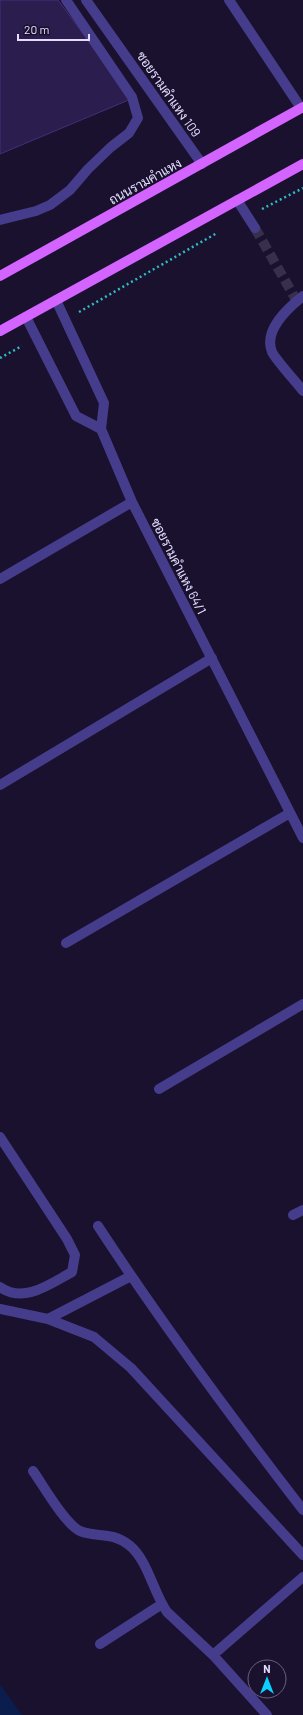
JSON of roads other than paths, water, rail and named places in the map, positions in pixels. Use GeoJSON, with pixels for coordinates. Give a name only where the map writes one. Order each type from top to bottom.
{"type":"FeatureCollection","features":[{"type":"Feature","properties":{"kind":"main road","name":"ถนนรามคำแหง"},"geometry":{"type":"LineString","coordinates":[[0,276],[302,108]]}},
{"type":"Feature","properties":{"kind":"main road"},"geometry":{"type":"LineString","coordinates":[[0,331],[303,164]]}},
{"type":"Feature","properties":{"kind":"street"},"geometry":{"type":"LineString","coordinates":[[0,220],[23,215],[50,205],[70,190],[88,169],[111,147],[130,133],[138,118],[132,97],[66,0]]}},
{"type":"Feature","properties":{"kind":"street","name":"ซอยรามคำแหง 109"},"geometry":{"type":"LineString","coordinates":[[86,0],[202,164]]}},
{"type":"Feature","properties":{"kind":"street"},"geometry":{"type":"LineString","coordinates":[[229,0],[302,108]]}},
{"type":"Feature","properties":{"kind":"street"},"geometry":{"type":"LineString","coordinates":[[238,200],[255,228]]}},
{"type":"Feature","properties":{"kind":"street"},"geometry":{"type":"LineString","coordinates":[[298,298],[275,324],[271,335],[272,351],[303,391]]}},
{"type":"Feature","properties":{"kind":"street","name":"ซอยรามคำแหง 64/1"},"geometry":{"type":"LineString","coordinates":[[56,300],[104,403],[101,429],[132,502],[303,838]]}},
{"type":"Feature","properties":{"kind":"street"},"geometry":{"type":"LineString","coordinates":[[26,317],[76,416],[101,429]]}},
{"type":"Feature","properties":{"kind":"street"},"geometry":{"type":"LineString","coordinates":[[0,579],[132,502]]}},
{"type":"Feature","properties":{"kind":"street"},"geometry":{"type":"LineString","coordinates":[[0,785],[212,658]]}},
{"type":"Feature","properties":{"kind":"street"},"geometry":{"type":"LineString","coordinates":[[66,943],[290,813]]}},
{"type":"Feature","properties":{"kind":"street"},"geometry":{"type":"LineString","coordinates":[[159,1089],[303,1004]]}},
{"type":"Feature","properties":{"kind":"street"},"geometry":{"type":"LineString","coordinates":[[0,1137],[67,1238],[75,1255],[72,1272],[34,1293],[15,1294],[0,1287]]}},
{"type":"Feature","properties":{"kind":"street"},"geometry":{"type":"LineString","coordinates":[[293,1215],[303,1210]]}},
{"type":"Feature","properties":{"kind":"street"},"geometry":{"type":"LineString","coordinates":[[98,1226],[131,1276],[260,1456],[303,1510]]}},
{"type":"Feature","properties":{"kind":"street"},"geometry":{"type":"LineString","coordinates":[[48,1319],[131,1276]]}},
{"type":"Feature","properties":{"kind":"street"},"geometry":{"type":"LineString","coordinates":[[0,1309],[48,1319],[94,1337],[131,1368],[303,1555]]}},
{"type":"Feature","properties":{"kind":"street"},"geometry":{"type":"LineString","coordinates":[[33,1470],[69,1523],[79,1530],[90,1534],[114,1536],[130,1546],[140,1557],[167,1612],[213,1655],[267,1715]]}},
{"type":"Feature","properties":{"kind":"street"},"geometry":{"type":"LineString","coordinates":[[213,1655],[303,1577]]}},
{"type":"Feature","properties":{"kind":"street"},"geometry":{"type":"LineString","coordinates":[[100,1644],[162,1604]]}},
{"type":"Feature","properties":{"kind":"water"},"geometry":{"type":"Polygon","coordinates":[[[0,1684],[22,1715],[0,1715],[0,1684]]]}},
{"type":"Feature","properties":{"kind":"tunnel"},"geometry":{"type":"LineString","coordinates":[[255,228],[295,298]]}}]}
